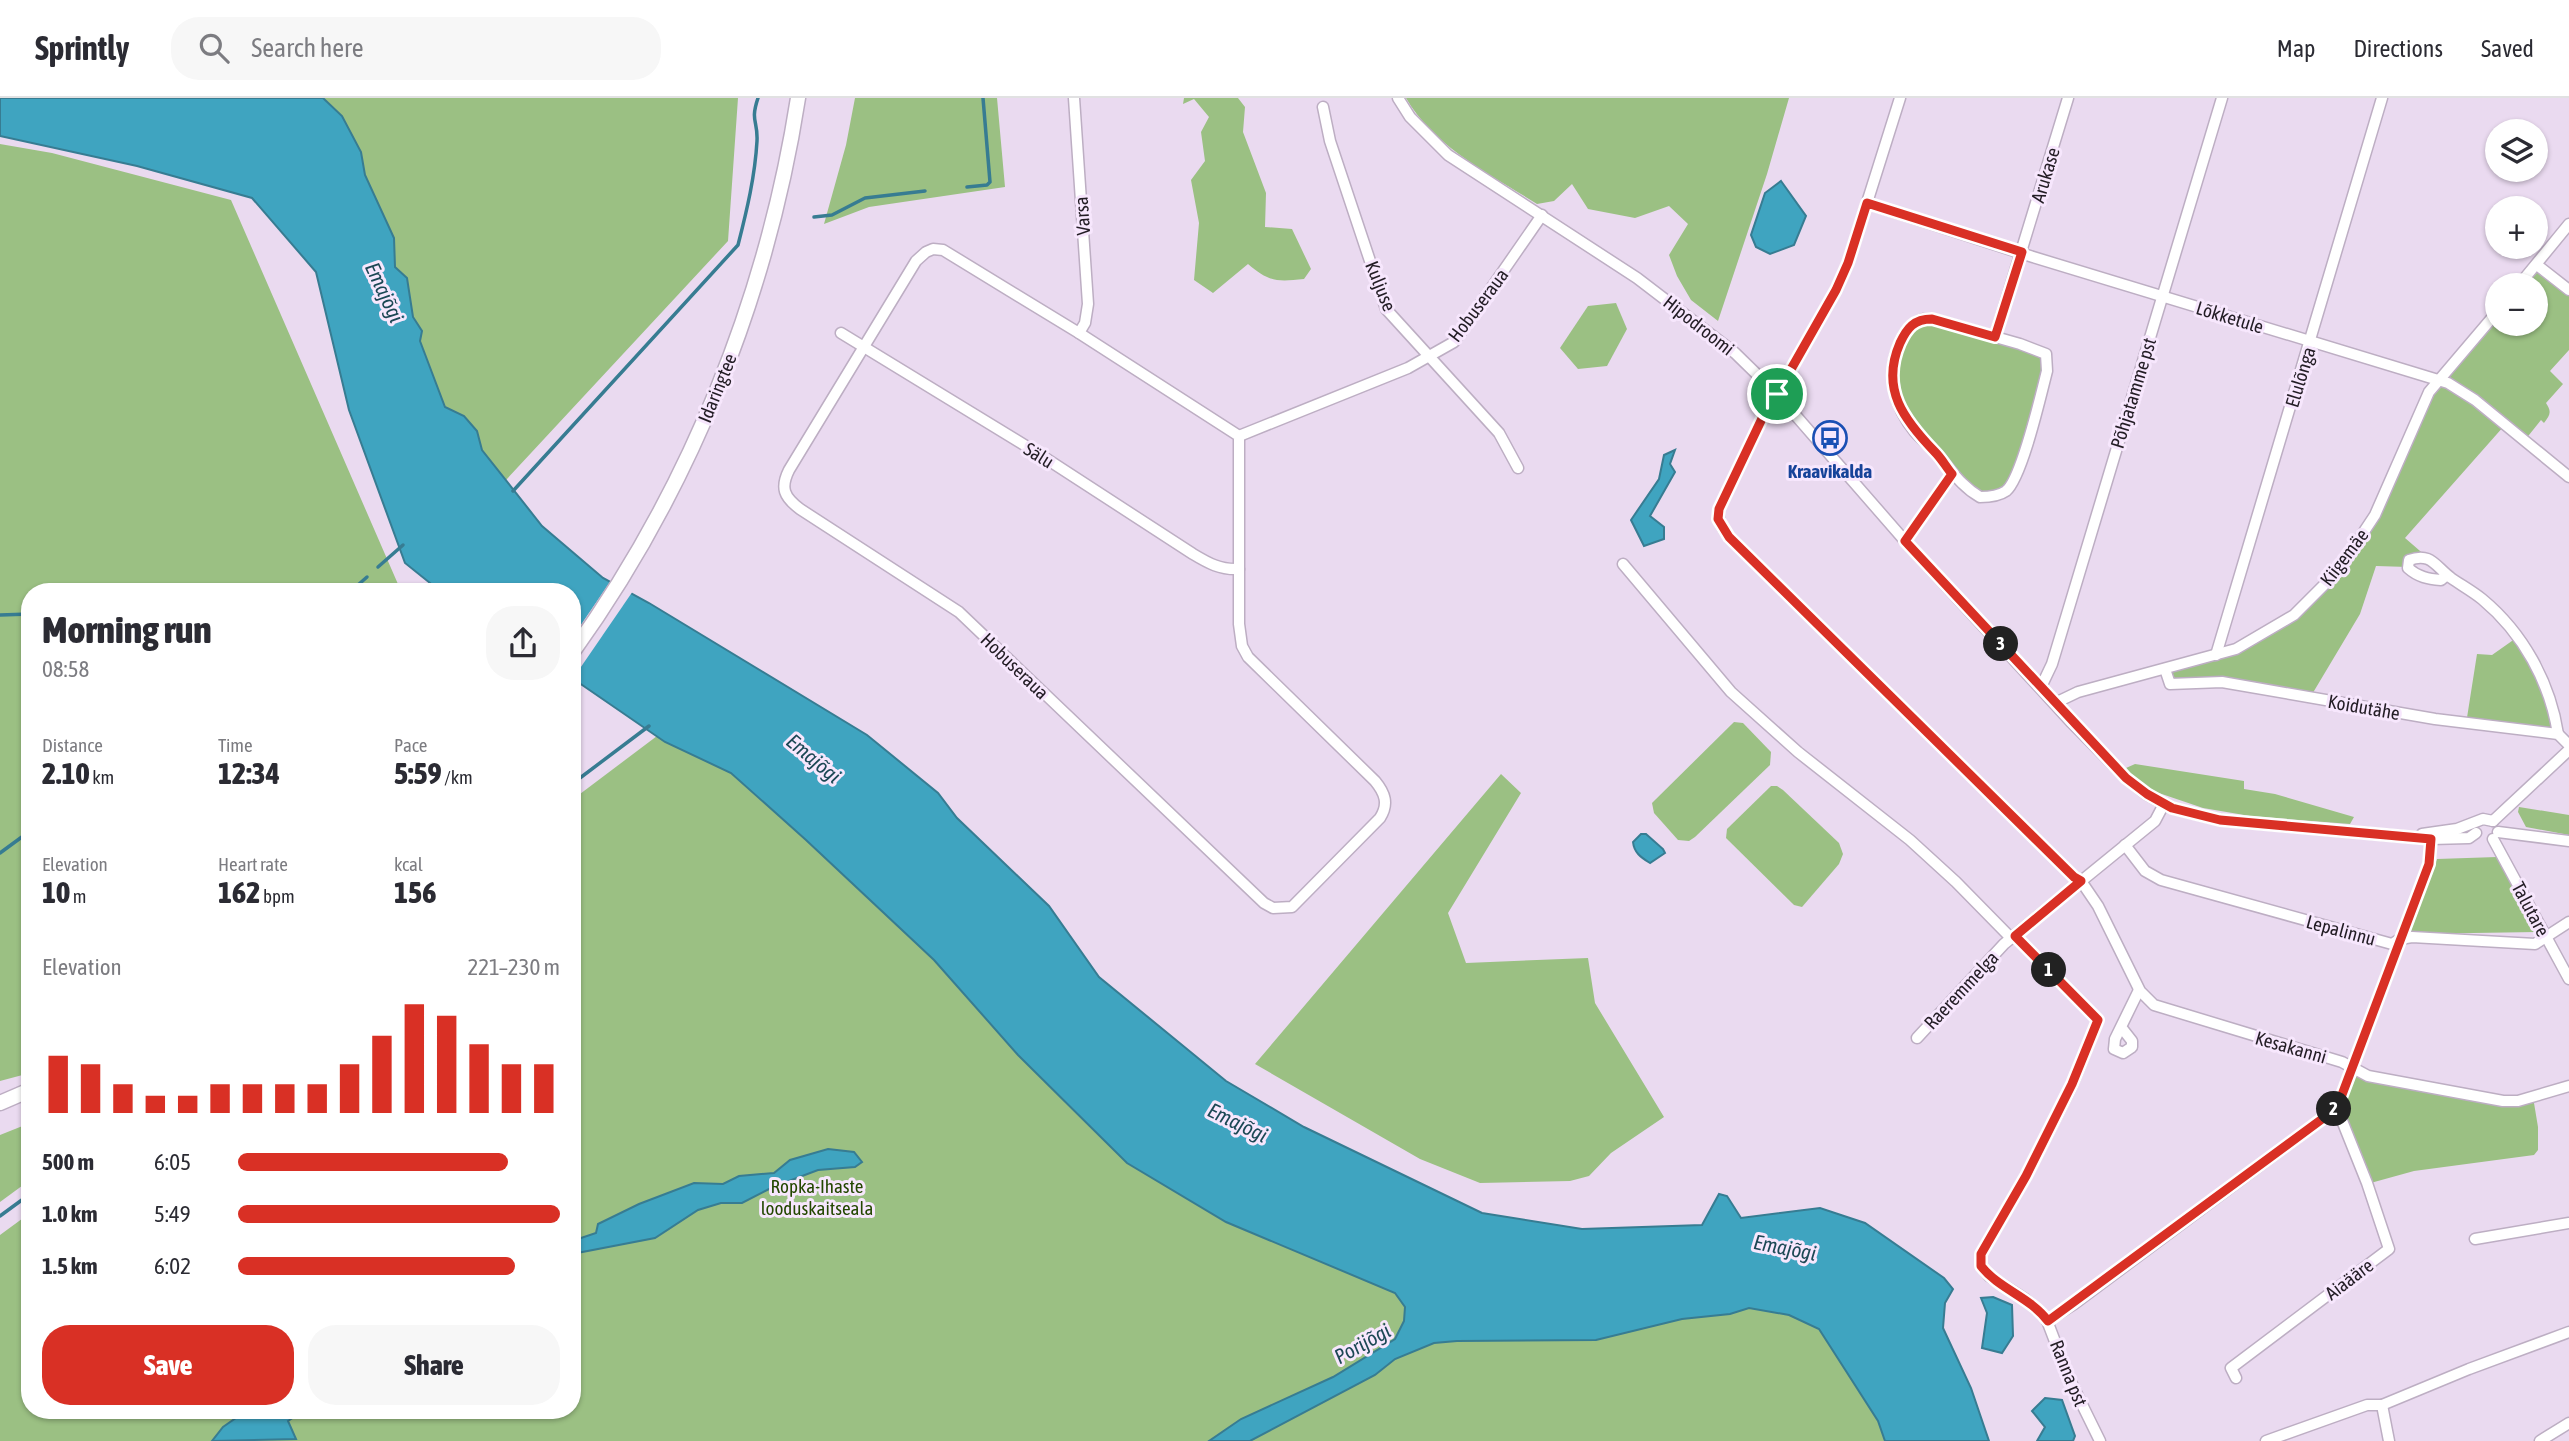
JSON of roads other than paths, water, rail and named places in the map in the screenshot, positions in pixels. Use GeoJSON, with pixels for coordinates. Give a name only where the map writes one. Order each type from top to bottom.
{"type":"FeatureCollection","features":[{"type":"Feature","properties":{"kind":"main road","name":"Idaringtee"},"geometry":{"type":"LineString","coordinates":[[581,640],[624,576],[675,483],[719,385],[757,282],[778,199],[798,98]]}},
{"type":"Feature","properties":{"kind":"main road"},"geometry":{"type":"LineString","coordinates":[[0,1102],[21,1094]]}},
{"type":"Feature","properties":{"kind":"street","name":"Varsa"},"geometry":{"type":"LineString","coordinates":[[1074,98],[1088,304],[1085,323],[1079,333]]}},
{"type":"Feature","properties":{"kind":"street","name":"Hipodroomi"},"geometry":{"type":"LineString","coordinates":[[1398,98],[1410,117],[1448,155],[1676,306],[1735,353],[1777,394],[1905,541],[2126,778],[2164,804],[2220,820],[2416,838],[2469,838],[2477,828]]}},
{"type":"Feature","properties":{"kind":"street"},"geometry":{"type":"LineString","coordinates":[[1777,394],[1836,290],[1848,263],[1899,98]]}},
{"type":"Feature","properties":{"kind":"street","name":"Arukase"},"geometry":{"type":"LineString","coordinates":[[1995,337],[2068,98]]}},
{"type":"Feature","properties":{"kind":"street","name":"Põhjatamme pst"},"geometry":{"type":"LineString","coordinates":[[2040,687],[2052,664],[2222,98]]}},
{"type":"Feature","properties":{"kind":"street","name":"Elulõnga"},"geometry":{"type":"LineString","coordinates":[[2216,655],[2382,98]]}},
{"type":"Feature","properties":{"kind":"street","name":"Kuljuse"},"geometry":{"type":"LineString","coordinates":[[1323,107],[1330,141],[1386,309],[1499,433],[1518,468]]}},
{"type":"Feature","properties":{"kind":"street","name":"Lõkketule"},"geometry":{"type":"LineString","coordinates":[[1867,203],[2448,383],[2475,400],[2569,477]]}},
{"type":"Feature","properties":{"kind":"street","name":"Hobuseraua"},"geometry":{"type":"LineString","coordinates":[[1239,436],[1408,368],[1454,342],[1542,215]]}},
{"type":"Feature","properties":{"kind":"street"},"geometry":{"type":"LineString","coordinates":[[2530,273],[2569,224]]}},
{"type":"Feature","properties":{"kind":"street","name":"Hobuseraua"},"geometry":{"type":"LineString","coordinates":[[933,249],[943,250],[1079,333],[1239,436],[1238,624],[1242,646],[1248,657],[1375,781],[1385,798],[1385,811],[1380,818],[1296,905],[1285,909],[1273,908],[1264,903],[959,612],[800,509],[786,497],[783,485],[789,470],[916,261],[933,249]]}},
{"type":"Feature","properties":{"kind":"street"},"geometry":{"type":"LineString","coordinates":[[2537,265],[2569,290]]}},
{"type":"Feature","properties":{"kind":"street"},"geometry":{"type":"LineString","coordinates":[[1924,319],[1995,337],[2046,354],[2048,371],[2019,468],[2007,490],[1980,497],[1952,474],[1937,454],[1915,433],[1897,401],[1892,374],[1895,353],[1908,328],[1924,319]]}},
{"type":"Feature","properties":{"kind":"street","name":"Kiigemäe"},"geometry":{"type":"LineString","coordinates":[[2055,703],[2078,692],[2236,649],[2294,615],[2338,571],[2375,515],[2429,393],[2485,326]]}},
{"type":"Feature","properties":{"kind":"street","name":"Sälu"},"geometry":{"type":"LineString","coordinates":[[841,333],[1039,454],[1213,566],[1226,570],[1238,569]]}},
{"type":"Feature","properties":{"kind":"street","name":"Kesakanni"},"geometry":{"type":"LineString","coordinates":[[1777,394],[1768,406],[1719,509],[1718,519],[1721,526],[1729,537],[2081,881],[2098,906],[2139,990],[2154,1005],[2342,1062],[2368,1076],[2503,1101],[2518,1101],[2569,1086]]}},
{"type":"Feature","properties":{"kind":"street"},"geometry":{"type":"LineString","coordinates":[[1905,541],[1952,474]]}},
{"type":"Feature","properties":{"kind":"street"},"geometry":{"type":"LineString","coordinates":[[1623,564],[1731,692],[1798,752],[1910,840],[2013,937]]}},
{"type":"Feature","properties":{"kind":"street"},"geometry":{"type":"LineString","coordinates":[[2447,575],[2482,599],[2522,641],[2547,690],[2558,734],[2569,748],[2493,821]]}},
{"type":"Feature","properties":{"kind":"street","name":"Koidutähe"},"geometry":{"type":"LineString","coordinates":[[2165,669],[2170,684],[2222,682],[2435,719],[2558,734]]}},
{"type":"Feature","properties":{"kind":"street","name":"Raeremmelga"},"geometry":{"type":"LineString","coordinates":[[1917,1038],[2013,937],[2155,821],[2164,804]]}},
{"type":"Feature","properties":{"kind":"street"},"geometry":{"type":"LineString","coordinates":[[2495,836],[2497,826],[2487,818],[2477,828],[2483,840],[2495,836],[2569,841]]}},
{"type":"Feature","properties":{"kind":"street","name":"Hipodroomi"},"geometry":{"type":"LineString","coordinates":[[2416,838],[2420,834],[2477,828]]}},
{"type":"Feature","properties":{"kind":"street","name":"Talutare"},"geometry":{"type":"LineString","coordinates":[[2495,836],[2569,979]]}},
{"type":"Feature","properties":{"kind":"street"},"geometry":{"type":"LineString","coordinates":[[2048,1321],[2337,1108],[2429,864],[2431,839]]}},
{"type":"Feature","properties":{"kind":"street","name":"Lepalinnu"},"geometry":{"type":"LineString","coordinates":[[2125,845],[2145,871],[2161,880],[2392,944],[2412,937],[2535,944],[2569,922]]}},
{"type":"Feature","properties":{"kind":"street","name":"Ranna pst"},"geometry":{"type":"LineString","coordinates":[[2013,937],[2098,1020],[2072,1084],[2032,1165],[1981,1254],[1981,1266],[1989,1276],[2025,1299],[2048,1321],[2069,1378],[2100,1441]]}},
{"type":"Feature","properties":{"kind":"street"},"geometry":{"type":"LineString","coordinates":[[2121,1027],[2139,990]]}},
{"type":"Feature","properties":{"kind":"street","name":"Aiaääre"},"geometry":{"type":"LineString","coordinates":[[2236,1378],[2231,1368],[2389,1249],[2367,1183],[2337,1108]]}},
{"type":"Feature","properties":{"kind":"street"},"geometry":{"type":"LineString","coordinates":[[2474,1239],[2569,1223]]}},
{"type":"Feature","properties":{"kind":"street"},"geometry":{"type":"LineString","coordinates":[[2266,1441],[2367,1405],[2382,1405],[2569,1332]]}},
{"type":"Feature","properties":{"kind":"street"},"geometry":{"type":"LineString","coordinates":[[2382,1405],[2389,1441]]}},
{"type":"Feature","properties":{"kind":"street"},"geometry":{"type":"LineString","coordinates":[[2540,1441],[2569,1423]]}},
{"type":"Feature","properties":{"kind":"water","name":"Emajõgi"},"geometry":{"type":"Polygon","coordinates":[[[0,98],[323,98],[342,116],[361,152],[365,175],[394,238],[395,267],[407,278],[413,317],[422,331],[420,341],[445,407],[464,416],[477,431],[482,450],[542,526],[603,578],[867,735],[938,793],[957,818],[1049,906],[1099,977],[1226,1081],[1304,1127],[1482,1213],[1582,1229],[1702,1225],[1719,1194],[1727,1196],[1741,1218],[1820,1208],[1865,1223],[1944,1278],[1953,1289],[1945,1303],[1943,1328],[1971,1388],[1989,1441],[1885,1441],[1878,1421],[1819,1329],[1789,1315],[1749,1308],[1730,1314],[1682,1319],[1596,1340],[1434,1343],[1395,1359],[1375,1375],[1250,1441],[1209,1441],[1241,1419],[1333,1377],[1395,1339],[1404,1321],[1405,1307],[1395,1293],[1226,1222],[1127,1163],[1018,1055],[934,960],[731,773],[665,742],[581,684],[581,583],[430,583],[405,563],[349,410],[316,272],[252,198],[137,166],[0,136],[0,98]]]}},
{"type":"Feature","properties":{"kind":"water"},"geometry":{"type":"Polygon","coordinates":[[[1781,181],[1806,216],[1794,245],[1770,254],[1756,247],[1751,235],[1765,193],[1781,181]]]}},
{"type":"Feature","properties":{"kind":"water"},"geometry":{"type":"Polygon","coordinates":[[[1675,450],[1670,464],[1675,472],[1650,516],[1664,527],[1664,539],[1644,546],[1631,520],[1659,479],[1664,455],[1675,450]]]}},
{"type":"Feature","properties":{"kind":"water"},"geometry":{"type":"Polygon","coordinates":[[[1641,834],[1646,834],[1665,853],[1650,863],[1643,859],[1633,842],[1641,834]]]}},
{"type":"Feature","properties":{"kind":"water"},"geometry":{"type":"Polygon","coordinates":[[[828,1149],[854,1152],[862,1162],[855,1167],[818,1170],[773,1187],[742,1203],[721,1203],[698,1210],[655,1238],[581,1252],[581,1238],[596,1233],[598,1224],[639,1204],[694,1183],[723,1184],[739,1176],[774,1173],[790,1160],[828,1149]]]}},
{"type":"Feature","properties":{"kind":"water"},"geometry":{"type":"Polygon","coordinates":[[[1993,1297],[2012,1305],[2013,1336],[2002,1353],[1982,1348],[1987,1313],[1981,1298],[1993,1297]]]}},
{"type":"Feature","properties":{"kind":"water"},"geometry":{"type":"Polygon","coordinates":[[[2045,1398],[2062,1400],[2075,1436],[2073,1441],[2037,1441],[2045,1427],[2032,1411],[2045,1398]]]}},
{"type":"Feature","properties":{"kind":"water"},"geometry":{"type":"Polygon","coordinates":[[[234,1419],[291,1419],[288,1421],[296,1439],[212,1441],[223,1427],[234,1419]]]}},
{"type":"Feature","properties":{"kind":"waterway"},"geometry":{"type":"LineString","coordinates":[[513,491],[738,245],[754,167],[757,141],[754,117],[758,98]]}},
{"type":"Feature","properties":{"kind":"waterway"},"geometry":{"type":"LineString","coordinates":[[967,187],[987,185],[990,182],[983,98]]}},
{"type":"Feature","properties":{"kind":"waterway"},"geometry":{"type":"LineString","coordinates":[[814,217],[832,215],[865,198],[925,191]]}},
{"type":"Feature","properties":{"kind":"waterway"},"geometry":{"type":"LineString","coordinates":[[378,567],[403,545]]}},
{"type":"Feature","properties":{"kind":"waterway"},"geometry":{"type":"LineString","coordinates":[[360,583],[367,577]]}},
{"type":"Feature","properties":{"kind":"waterway"},"geometry":{"type":"LineString","coordinates":[[0,615],[21,614]]}},
{"type":"Feature","properties":{"kind":"waterway"},"geometry":{"type":"LineString","coordinates":[[581,777],[649,726]]}},
{"type":"Feature","properties":{"kind":"waterway"},"geometry":{"type":"LineString","coordinates":[[0,853],[21,838]]}},
{"type":"Feature","properties":{"kind":"waterway"},"geometry":{"type":"LineString","coordinates":[[0,1216],[21,1201]]}},
{"type":"Feature","properties":{"kind":"place","name":"Kraavikalda"},"geometry":{"type":"Point","coordinates":[1830,438]}},
{"type":"Feature","properties":{"kind":"park label","name":"Ropka-Ihaste looduskaitseala"},"geometry":{"type":"Point","coordinates":[817,1197]}},
{"type":"Feature","properties":{"kind":"water label","name":"Porijõgi"},"geometry":{"type":"Point","coordinates":[1362,1343]}}]}
